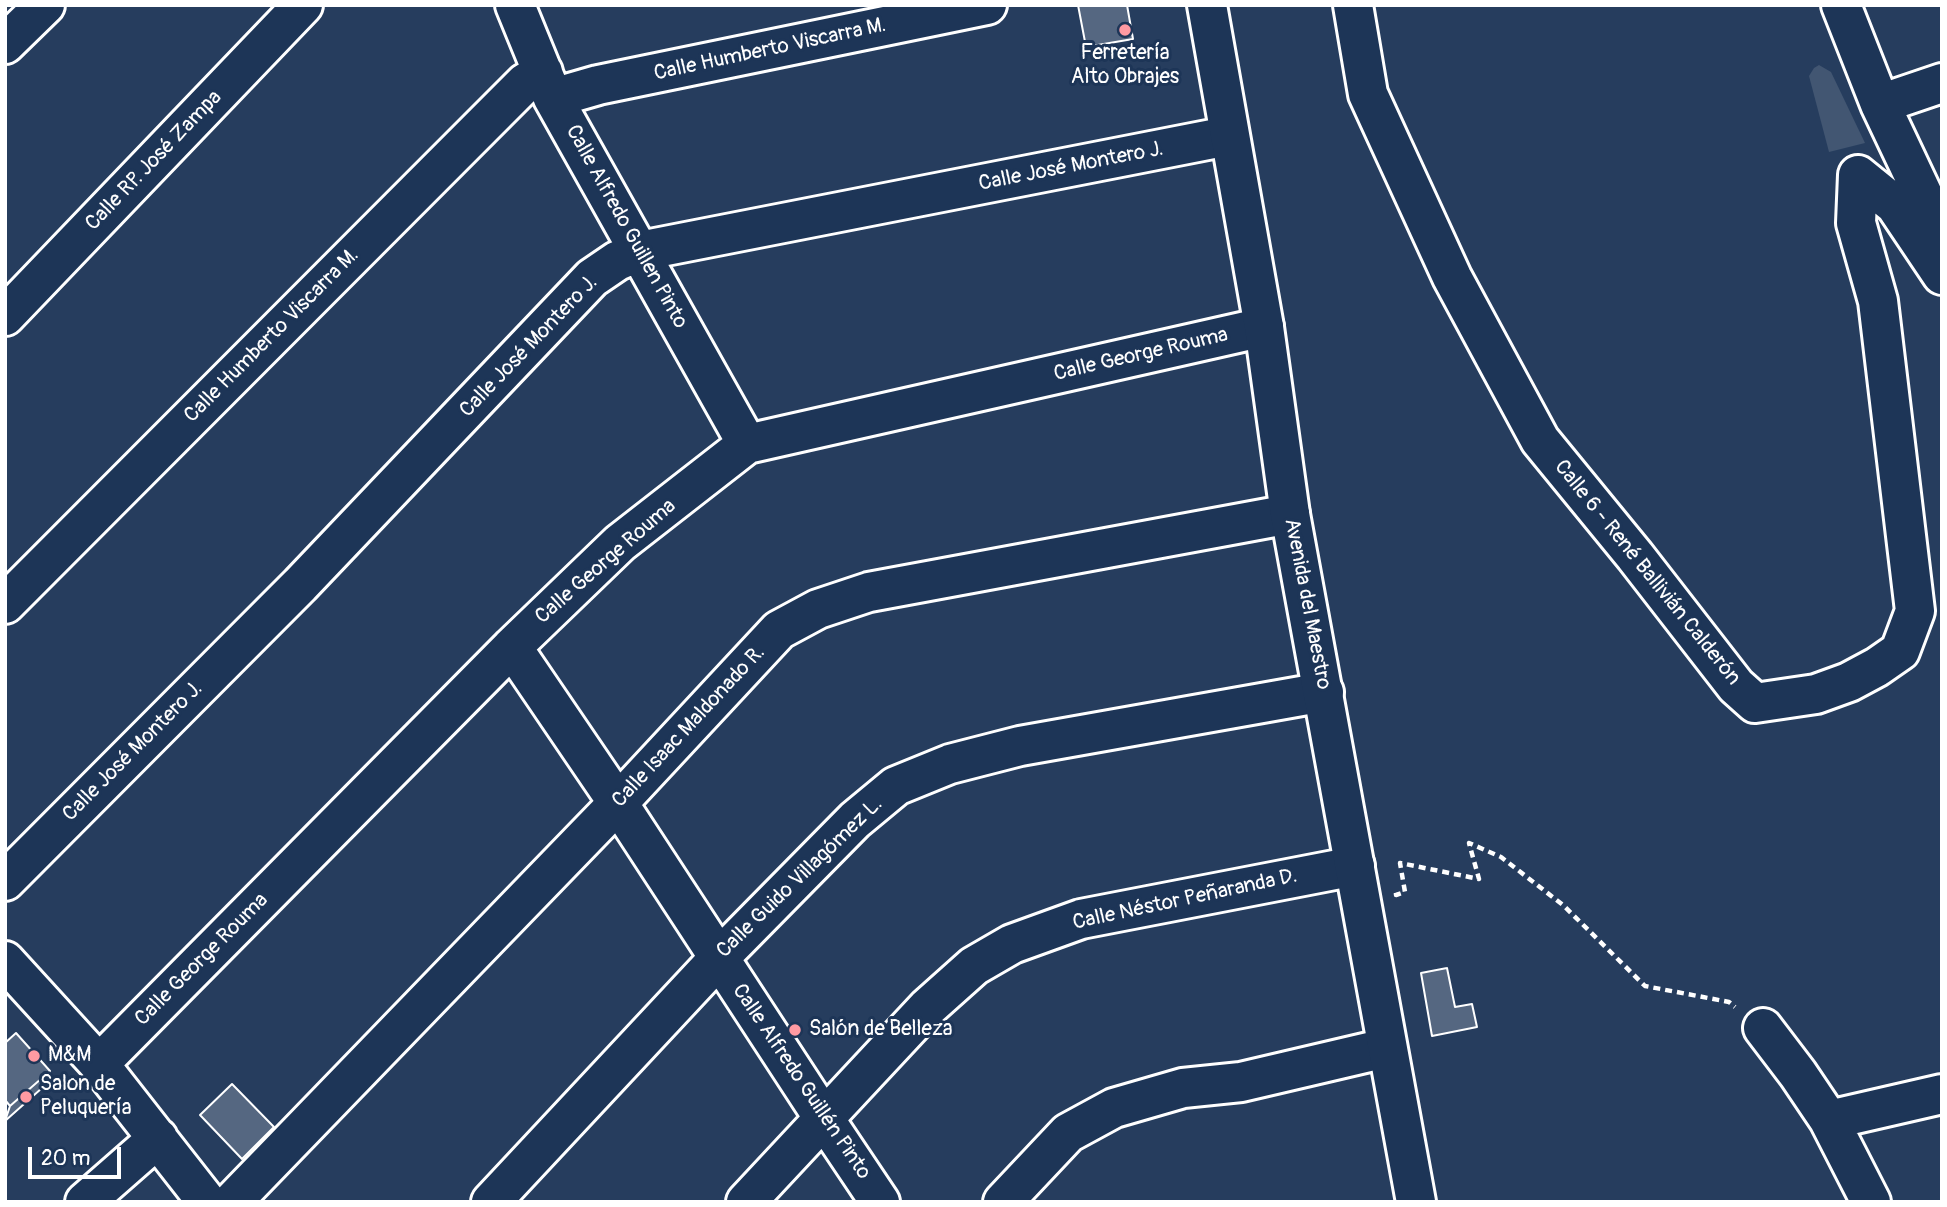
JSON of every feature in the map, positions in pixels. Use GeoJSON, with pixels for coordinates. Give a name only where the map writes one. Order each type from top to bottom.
{"type":"FeatureCollection","features":[{"type":"Feature","properties":{"kind":"street"},"geometry":{"type":"LineString","coordinates":[[5,44],[45,5]]}},
{"type":"Feature","properties":{"kind":"street","name":"Calle RP. José Zampa"},"geometry":{"type":"LineString","coordinates":[[5,316],[303,5]]}},
{"type":"Feature","properties":{"kind":"street","name":"Calle Alfredo Guillen Pinto"},"geometry":{"type":"LineString","coordinates":[[515,5],[548,85],[747,444]]}},
{"type":"Feature","properties":{"kind":"street","name":"Calle Humberto Viscarra M."},"geometry":{"type":"LineString","coordinates":[[5,604],[525,83],[598,85],[987,5]]}},
{"type":"Feature","properties":{"kind":"street","name":"Avenida del Maestro"},"geometry":{"type":"LineString","coordinates":[[1207,5],[1228,136],[1264,327],[1290,514],[1416,1202]]}},
{"type":"Feature","properties":{"kind":"street","name":"Calle 6 - René Ballivián Calderón"},"geometry":{"type":"LineString","coordinates":[[1353,5],[1368,94],[1452,277],[1540,440],[1736,686],[1755,703],[1816,694],[1877,667],[1900,651],[1915,611],[1878,301],[1856,223],[1858,175],[1895,205],[1940,253]]}},
{"type":"Feature","properties":{"kind":"street"},"geometry":{"type":"LineString","coordinates":[[1841,5],[1940,253]]}},
{"type":"Feature","properties":{"kind":"street"},"geometry":{"type":"LineString","coordinates":[[1880,104],[1942,83]]}},
{"type":"Feature","properties":{"kind":"street","name":"Calle José Montero J."},"geometry":{"type":"LineString","coordinates":[[5,881],[300,585],[593,278],[617,261],[640,251],[1228,136]]}},
{"type":"Feature","properties":{"kind":"street","name":"Calle George Rouma"},"geometry":{"type":"LineString","coordinates":[[99,1064],[512,647],[620,543],[747,444],[1264,327]]}},
{"type":"Feature","properties":{"kind":"street","name":"Calle Isaac Maldonado R."},"geometry":{"type":"LineString","coordinates":[[232,1202],[618,803],[779,630],[818,610],[869,592],[1290,514]]}},
{"type":"Feature","properties":{"kind":"street","name":"Calle Alfredo Guillén Pinto"},"geometry":{"type":"LineString","coordinates":[[512,647],[618,803],[880,1202]]}},
{"type":"Feature","properties":{"kind":"street","name":"Calle Guido Villagómez L."},"geometry":{"type":"LineString","coordinates":[[491,1202],[719,958],[855,820],[896,786],[950,764],[1020,746],[1324,692]]}},
{"type":"Feature","properties":{"kind":"street","name":"Calle Néstor Peñaranda D."},"geometry":{"type":"LineString","coordinates":[[746,1202],[928,1009],[974,966],[1012,944],[1081,919],[1355,866]]}},
{"type":"Feature","properties":{"kind":"street"},"geometry":{"type":"LineString","coordinates":[[13,986],[99,1064],[207,1202]]}},
{"type":"Feature","properties":{"kind":"street"},"geometry":{"type":"LineString","coordinates":[[1763,1028],[1829,1120],[1871,1202]]}},
{"type":"Feature","properties":{"kind":"street"},"geometry":{"type":"LineString","coordinates":[[1003,1202],[1068,1133],[1114,1108],[1183,1088],[1241,1082],[1386,1048]]}},
{"type":"Feature","properties":{"kind":"street"},"geometry":{"type":"LineString","coordinates":[[1829,1120],[1942,1094]]}},
{"type":"Feature","properties":{"kind":"street"},"geometry":{"type":"LineString","coordinates":[[85,1202],[158,1138]]}},
{"type":"Feature","properties":{"kind":"path"},"geometry":{"type":"LineString","coordinates":[[1393,882],[1396,895],[1405,892],[1400,863],[1479,879],[1469,843],[1502,857],[1563,905],[1645,986],[1729,1002],[1763,1028]]}},
{"type":"Feature","properties":{"kind":"shaded area"},"geometry":{"type":"Polygon","coordinates":[[[1819,65],[1831,72],[1865,143],[1829,152],[1809,76],[1819,65]]]}},
{"type":"Feature","properties":{"kind":"building"},"geometry":{"type":"Polygon","coordinates":[[[1078,5],[1127,5],[1133,39],[1086,47],[1078,5]]]}},
{"type":"Feature","properties":{"kind":"building"},"geometry":{"type":"Polygon","coordinates":[[[1447,968],[1455,1007],[1472,1004],[1477,1027],[1432,1036],[1421,973],[1447,968]]]}},
{"type":"Feature","properties":{"kind":"building"},"geometry":{"type":"Polygon","coordinates":[[[16,1033],[50,1071],[10,1106],[5,1100],[5,1043],[16,1033]]]}},
{"type":"Feature","properties":{"kind":"building","name":"Salon de Peluquería"},"geometry":{"type":"Polygon","coordinates":[[[50,1071],[42,1088],[5,1121],[10,1106],[50,1071]]]}},
{"type":"Feature","properties":{"kind":"building"},"geometry":{"type":"Polygon","coordinates":[[[232,1084],[274,1127],[242,1159],[200,1115],[232,1084]]]}},
{"type":"Feature","properties":{"kind":"place","name":"Ferretería Alto Obrajes"},"geometry":{"type":"Point","coordinates":[1125,30]}},
{"type":"Feature","properties":{"kind":"place","name":"Salón de Belleza"},"geometry":{"type":"Point","coordinates":[795,1030]}},
{"type":"Feature","properties":{"kind":"place","name":"M&M"},"geometry":{"type":"Point","coordinates":[34,1056]}},
{"type":"Feature","properties":{"kind":"place","name":"Salon de Peluquería"},"geometry":{"type":"Point","coordinates":[26,1097]}}]}
